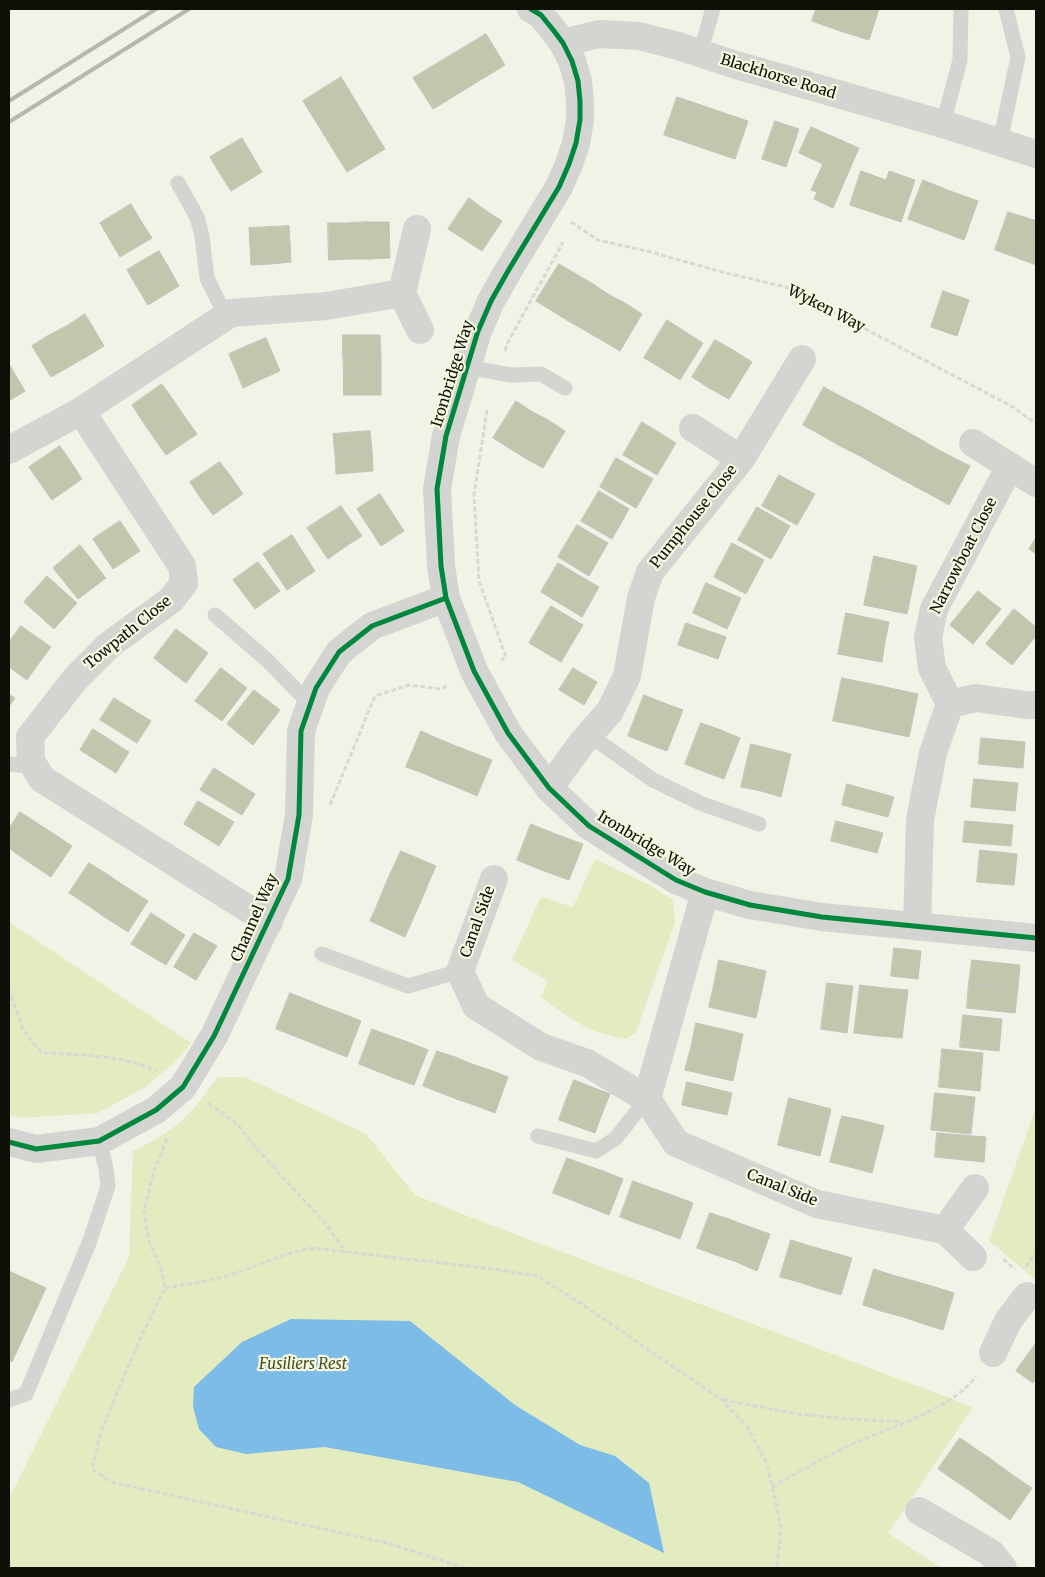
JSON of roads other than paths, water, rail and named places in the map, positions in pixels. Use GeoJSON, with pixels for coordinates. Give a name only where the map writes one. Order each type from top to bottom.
{"type":"FeatureCollection","features":[{"type":"Feature","properties":{"kind":"street"},"geometry":{"type":"LineString","coordinates":[[532,9],[541,15],[562,43]]}},
{"type":"Feature","properties":{"kind":"street","name":"Blackhorse Road"},"geometry":{"type":"LineString","coordinates":[[562,43],[599,34],[639,36],[678,46],[785,80],[943,124],[1036,154]]}},
{"type":"Feature","properties":{"kind":"street","name":"Ironbridge Way"},"geometry":{"type":"LineString","coordinates":[[562,43],[572,61],[578,81],[580,120],[576,143],[569,164],[547,207],[491,301],[478,331],[446,436],[438,489],[441,566],[446,598],[474,672],[508,733],[549,788],[589,826],[676,880],[705,892],[750,905],[813,915],[1036,938]]}},
{"type":"Feature","properties":{"kind":"street"},"geometry":{"type":"LineString","coordinates":[[416,229],[402,293],[420,330]]}},
{"type":"Feature","properties":{"kind":"street"},"geometry":{"type":"LineString","coordinates":[[9,450],[81,411],[231,313],[326,306],[402,293]]}},
{"type":"Feature","properties":{"kind":"street","name":"Pumphouse Close"},"geometry":{"type":"LineString","coordinates":[[549,788],[589,734],[610,711],[627,676],[641,598],[650,572],[741,459],[802,359]]}},
{"type":"Feature","properties":{"kind":"street","name":"Towpath Close"},"geometry":{"type":"LineString","coordinates":[[22,765],[31,761],[30,736],[76,678],[109,645],[171,600],[184,583],[182,566],[81,411]]}},
{"type":"Feature","properties":{"kind":"street","name":"Pumphouse Close"},"geometry":{"type":"LineString","coordinates":[[693,428],[741,459]]}},
{"type":"Feature","properties":{"kind":"street"},"geometry":{"type":"LineString","coordinates":[[974,443],[1036,483]]}},
{"type":"Feature","properties":{"kind":"street","name":"Narrowboat Close"},"geometry":{"type":"LineString","coordinates":[[950,704],[932,668],[928,638],[934,610],[1010,466]]}},
{"type":"Feature","properties":{"kind":"street","name":"Channel Way"},"geometry":{"type":"LineString","coordinates":[[9,1142],[36,1148],[99,1142],[156,1110],[183,1087],[214,1036],[288,879],[299,815],[301,732],[316,688],[339,652],[372,626],[446,598]]}},
{"type":"Feature","properties":{"kind":"street"},"geometry":{"type":"LineString","coordinates":[[917,926],[920,820],[932,753],[950,704],[976,698],[1036,705]]}},
{"type":"Feature","properties":{"kind":"street","name":"Towpath Close"},"geometry":{"type":"LineString","coordinates":[[22,765],[269,922]]}},
{"type":"Feature","properties":{"kind":"street","name":"Canal Side"},"geometry":{"type":"LineString","coordinates":[[494,879],[460,971],[476,1006],[541,1047],[587,1063],[647,1099],[676,1144],[817,1204],[945,1230]]}},
{"type":"Feature","properties":{"kind":"street"},"geometry":{"type":"LineString","coordinates":[[647,1099],[705,892]]}},
{"type":"Feature","properties":{"kind":"street"},"geometry":{"type":"LineString","coordinates":[[973,1257],[945,1230],[975,1188]]}},
{"type":"Feature","properties":{"kind":"street"},"geometry":{"type":"LineString","coordinates":[[993,1353],[1008,1321],[1024,1294]]}},
{"type":"Feature","properties":{"kind":"street"},"geometry":{"type":"LineString","coordinates":[[919,1511],[991,1553],[1003,1568]]}},
{"type":"Feature","properties":{"kind":"lane"},"geometry":{"type":"LineString","coordinates":[[700,53],[712,9]]}},
{"type":"Feature","properties":{"kind":"lane"},"geometry":{"type":"LineString","coordinates":[[943,124],[960,60],[961,9]]}},
{"type":"Feature","properties":{"kind":"lane"},"geometry":{"type":"LineString","coordinates":[[1000,142],[1018,57],[1006,9]]}},
{"type":"Feature","properties":{"kind":"lane"},"geometry":{"type":"LineString","coordinates":[[178,183],[197,217],[202,236],[207,278],[226,317]]}},
{"type":"Feature","properties":{"kind":"lane"},"geometry":{"type":"LineString","coordinates":[[466,367],[511,375],[541,374],[565,388]]}},
{"type":"Feature","properties":{"kind":"lane"},"geometry":{"type":"LineString","coordinates":[[215,616],[266,660],[310,704]]}},
{"type":"Feature","properties":{"kind":"lane"},"geometry":{"type":"LineString","coordinates":[[589,734],[653,780],[700,803],[759,824]]}},
{"type":"Feature","properties":{"kind":"lane"},"geometry":{"type":"LineString","coordinates":[[322,954],[408,986],[460,971]]}},
{"type":"Feature","properties":{"kind":"lane"},"geometry":{"type":"LineString","coordinates":[[538,1136],[596,1150],[615,1139],[647,1099]]}},
{"type":"Feature","properties":{"kind":"lane"},"geometry":{"type":"LineString","coordinates":[[9,1400],[26,1394],[89,1243],[108,1186],[106,1168],[99,1142]]}},
{"type":"Feature","properties":{"kind":"water"},"geometry":{"type":"Polygon","coordinates":[[[291,1319],[410,1321],[515,1405],[580,1445],[615,1456],[649,1483],[664,1553],[518,1482],[325,1447],[246,1454],[216,1447],[199,1429],[193,1407],[194,1387],[242,1342],[291,1319]]]}},
{"type":"Feature","properties":{"kind":"railway"},"geometry":{"type":"LineString","coordinates":[[9,101],[156,9]]}},
{"type":"Feature","properties":{"kind":"railway"},"geometry":{"type":"LineString","coordinates":[[9,122],[189,9]]}},
{"type":"Feature","properties":{"kind":"park label","name":"Fusiliers Rest"},"geometry":{"type":"Point","coordinates":[303,1365]}}]}
